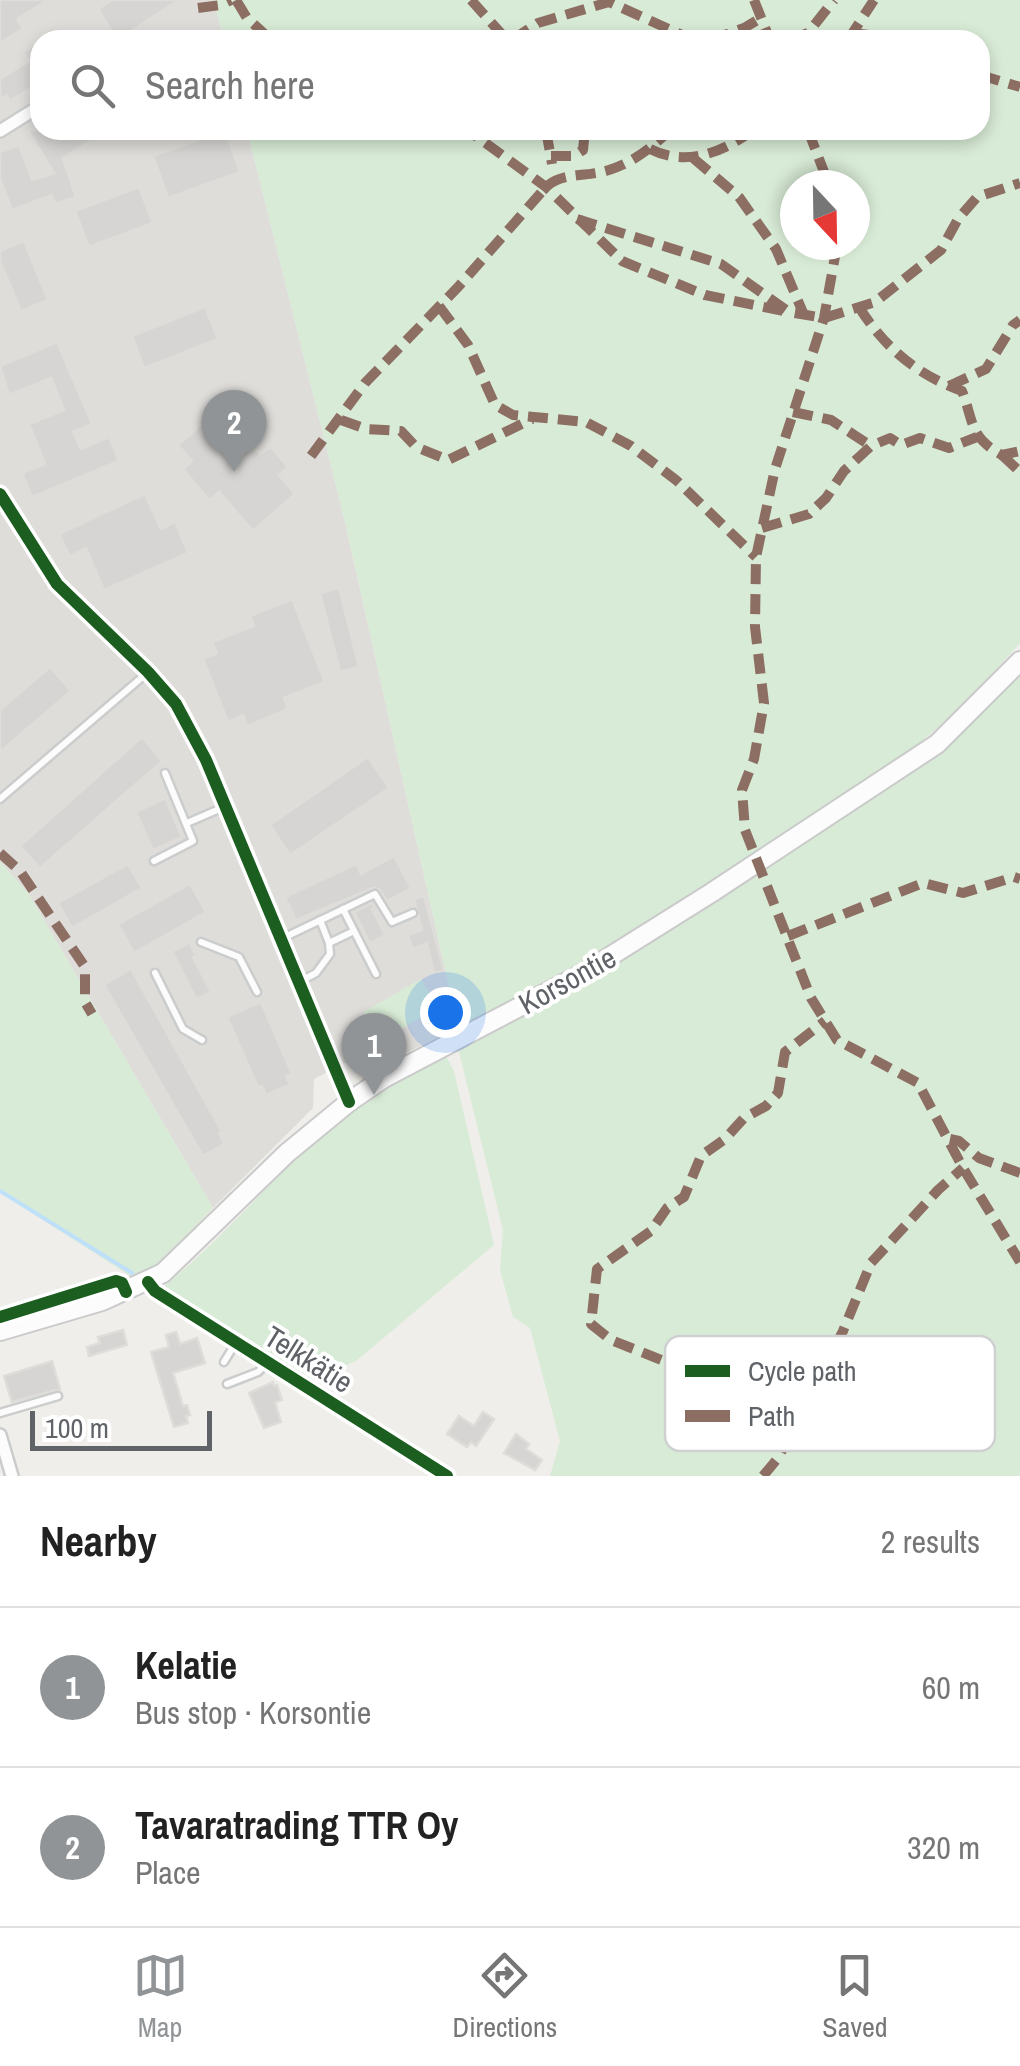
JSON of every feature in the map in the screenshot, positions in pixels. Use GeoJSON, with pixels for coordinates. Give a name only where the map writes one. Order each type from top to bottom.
{"type":"FeatureCollection","features":[{"type":"Feature","properties":{"kind":"main road","name":"Korsontie"},"geometry":{"type":"LineString","coordinates":[[0,1331],[59,1306],[148,1282],[180,1259],[287,1153],[348,1102],[384,1078],[582,974],[711,894],[937,744],[1020,661]]}},
{"type":"Feature","properties":{"kind":"street"},"geometry":{"type":"LineString","coordinates":[[0,131],[30,112]]}},
{"type":"Feature","properties":{"kind":"street"},"geometry":{"type":"LineString","coordinates":[[0,494],[57,584],[176,704],[226,806],[348,1102]]}},
{"type":"Feature","properties":{"kind":"street","name":"Telkkätie"},"geometry":{"type":"LineString","coordinates":[[148,1282],[155,1291],[446,1476]]}},
{"type":"Feature","properties":{"kind":"street"},"geometry":{"type":"LineString","coordinates":[[0,1435],[12,1476]]}},
{"type":"Feature","properties":{"kind":"lane"},"geometry":{"type":"LineString","coordinates":[[0,800],[148,672]]}},
{"type":"Feature","properties":{"kind":"lane"},"geometry":{"type":"LineString","coordinates":[[154,860],[193,841],[165,774]]}},
{"type":"Feature","properties":{"kind":"lane"},"geometry":{"type":"LineString","coordinates":[[187,824],[226,806]]}},
{"type":"Feature","properties":{"kind":"lane"},"geometry":{"type":"LineString","coordinates":[[280,939],[374,894],[392,922],[413,913]]}},
{"type":"Feature","properties":{"kind":"lane"},"geometry":{"type":"LineString","coordinates":[[343,909],[376,974]]}},
{"type":"Feature","properties":{"kind":"lane"},"geometry":{"type":"LineString","coordinates":[[298,983],[325,964],[330,954],[330,943],[320,920]]}},
{"type":"Feature","properties":{"kind":"lane"},"geometry":{"type":"LineString","coordinates":[[330,943],[354,931]]}},
{"type":"Feature","properties":{"kind":"lane"},"geometry":{"type":"LineString","coordinates":[[200,942],[239,957],[257,992]]}},
{"type":"Feature","properties":{"kind":"lane"},"geometry":{"type":"LineString","coordinates":[[154,973],[183,1029],[202,1040]]}},
{"type":"Feature","properties":{"kind":"lane"},"geometry":{"type":"LineString","coordinates":[[224,1362],[236,1342]]}},
{"type":"Feature","properties":{"kind":"lane"},"geometry":{"type":"LineString","coordinates":[[228,1384],[258,1372],[267,1363]]}},
{"type":"Feature","properties":{"kind":"lane"},"geometry":{"type":"LineString","coordinates":[[0,1413],[58,1396]]}},
{"type":"Feature","properties":{"kind":"shaded area"},"geometry":{"type":"Polygon","coordinates":[[[0,0],[214,0],[222,30],[30,30],[30,140],[250,140],[345,522],[458,1027],[374,1069],[345,1063],[314,1079],[313,1108],[213,1208],[28,893],[0,862],[0,0]]]}},
{"type":"Feature","properties":{"kind":"green space"},"geometry":{"type":"Polygon","coordinates":[[[214,0],[1020,0],[1020,643],[960,709],[905,755],[583,964],[458,1027],[345,522],[250,140],[990,140],[990,30],[222,30],[214,0]]]}},
{"type":"Feature","properties":{"kind":"green space"},"geometry":{"type":"Polygon","coordinates":[[[1020,672],[1020,1476],[550,1476],[560,1441],[530,1328],[513,1317],[500,1270],[503,1230],[458,1048],[564,994],[764,865],[1020,672]]]}},
{"type":"Feature","properties":{"kind":"green space"},"geometry":{"type":"Polygon","coordinates":[[[0,862],[28,893],[213,1208],[157,1265],[135,1279],[0,1192],[0,862]]]}},
{"type":"Feature","properties":{"kind":"green space"},"geometry":{"type":"Polygon","coordinates":[[[421,979],[438,1008],[379,1041],[363,1012],[421,979]]]}},
{"type":"Feature","properties":{"kind":"green space"},"geometry":{"type":"Polygon","coordinates":[[[446,1056],[454,1071],[494,1245],[356,1361],[312,1380],[167,1293],[163,1287],[212,1244],[327,1129],[374,1093],[446,1056]]]}},
{"type":"Feature","properties":{"kind":"building"},"geometry":{"type":"Polygon","coordinates":[[[0,0],[48,0],[17,19],[23,29],[0,43],[0,0]]]}},
{"type":"Feature","properties":{"kind":"building"},"geometry":{"type":"Polygon","coordinates":[[[112,0],[179,0],[132,30],[111,30],[98,9],[112,0]]]}},
{"type":"Feature","properties":{"kind":"building"},"geometry":{"type":"Polygon","coordinates":[[[30,47],[30,88],[10,101],[7,96],[0,99],[0,79],[29,61],[23,52],[30,47]]]}},
{"type":"Feature","properties":{"kind":"building"},"geometry":{"type":"Polygon","coordinates":[[[34,140],[92,140],[63,158],[76,197],[55,204],[52,195],[12,210],[0,179],[0,152],[19,145],[32,180],[54,173],[34,140]]]}},
{"type":"Feature","properties":{"kind":"building"},"geometry":{"type":"Polygon","coordinates":[[[197,140],[229,140],[240,172],[168,198],[153,156],[197,140]]]}},
{"type":"Feature","properties":{"kind":"building"},"geometry":{"type":"Polygon","coordinates":[[[139,187],[153,223],[89,247],[75,211],[139,187]]]}},
{"type":"Feature","properties":{"kind":"building"},"geometry":{"type":"Polygon","coordinates":[[[24,241],[48,300],[21,311],[0,261],[0,251],[24,241]]]}},
{"type":"Feature","properties":{"kind":"building"},"geometry":{"type":"Polygon","coordinates":[[[205,307],[218,339],[144,368],[132,336],[205,307]]]}},
{"type":"Feature","properties":{"kind":"building"},"geometry":{"type":"Polygon","coordinates":[[[57,342],[92,424],[73,432],[81,449],[109,437],[119,461],[32,497],[22,473],[45,464],[29,424],[64,410],[51,378],[9,395],[0,366],[57,342]]]}},
{"type":"Feature","properties":{"kind":"building"},"geometry":{"type":"Polygon","coordinates":[[[220,408],[260,454],[271,447],[288,467],[279,475],[295,494],[253,531],[219,492],[209,500],[183,469],[192,461],[178,445],[220,408]]]}},
{"type":"Feature","properties":{"kind":"building"},"geometry":{"type":"Polygon","coordinates":[[[145,494],[161,529],[175,522],[188,553],[104,590],[86,548],[70,556],[59,534],[145,494]]]}},
{"type":"Feature","properties":{"kind":"building"},"geometry":{"type":"Polygon","coordinates":[[[339,588],[359,667],[340,672],[320,593],[339,588]]]}},
{"type":"Feature","properties":{"kind":"building"},"geometry":{"type":"Polygon","coordinates":[[[292,599],[325,682],[284,698],[288,709],[247,726],[243,715],[228,722],[203,659],[217,653],[212,642],[254,626],[250,616],[292,599]]]}},
{"type":"Feature","properties":{"kind":"building"},"geometry":{"type":"Polygon","coordinates":[[[50,667],[71,691],[0,752],[0,710],[50,667]]]}},
{"type":"Feature","properties":{"kind":"building"},"geometry":{"type":"Polygon","coordinates":[[[142,737],[162,761],[40,868],[20,846],[142,737]]]}},
{"type":"Feature","properties":{"kind":"building"},"geometry":{"type":"Polygon","coordinates":[[[368,757],[389,788],[290,855],[270,825],[368,757]]]}},
{"type":"Feature","properties":{"kind":"building"},"geometry":{"type":"Polygon","coordinates":[[[165,798],[182,837],[153,850],[136,812],[165,798]]]}},
{"type":"Feature","properties":{"kind":"building"},"geometry":{"type":"Polygon","coordinates":[[[394,856],[411,888],[387,901],[379,889],[373,888],[296,920],[285,897],[356,864],[361,874],[394,856]]]}},
{"type":"Feature","properties":{"kind":"building"},"geometry":{"type":"Polygon","coordinates":[[[128,864],[142,888],[72,928],[58,903],[128,864]]]}},
{"type":"Feature","properties":{"kind":"building"},"geometry":{"type":"Polygon","coordinates":[[[190,884],[206,912],[134,953],[118,924],[190,884]]]}},
{"type":"Feature","properties":{"kind":"building"},"geometry":{"type":"Polygon","coordinates":[[[424,896],[444,971],[434,973],[427,943],[413,949],[408,935],[422,930],[414,899],[424,896]]]}},
{"type":"Feature","properties":{"kind":"building"},"geometry":{"type":"Polygon","coordinates":[[[372,903],[385,935],[370,943],[354,912],[372,903]]]}},
{"type":"Feature","properties":{"kind":"building"},"geometry":{"type":"Polygon","coordinates":[[[190,943],[211,992],[196,999],[172,951],[190,943]]]}},
{"type":"Feature","properties":{"kind":"building"},"geometry":{"type":"Polygon","coordinates":[[[131,969],[222,1132],[219,1134],[224,1144],[203,1156],[104,985],[131,969]]]}},
{"type":"Feature","properties":{"kind":"building"},"geometry":{"type":"Polygon","coordinates":[[[261,1002],[292,1074],[286,1076],[290,1085],[266,1095],[262,1086],[258,1087],[227,1017],[261,1002]]]}},
{"type":"Feature","properties":{"kind":"building"},"geometry":{"type":"Polygon","coordinates":[[[123,1330],[127,1345],[89,1356],[87,1347],[100,1343],[98,1337],[123,1330]]]}},
{"type":"Feature","properties":{"kind":"building"},"geometry":{"type":"Polygon","coordinates":[[[176,1332],[180,1344],[197,1338],[205,1363],[173,1373],[183,1406],[187,1405],[190,1415],[186,1416],[188,1423],[174,1427],[151,1352],[169,1347],[166,1335],[176,1332]]]}},
{"type":"Feature","properties":{"kind":"building"},"geometry":{"type":"Polygon","coordinates":[[[52,1361],[60,1389],[12,1402],[4,1376],[52,1361]]]}},
{"type":"Feature","properties":{"kind":"building"},"geometry":{"type":"Polygon","coordinates":[[[273,1382],[282,1400],[275,1402],[281,1422],[264,1428],[249,1393],[273,1382]]]}},
{"type":"Feature","properties":{"kind":"building"},"geometry":{"type":"Polygon","coordinates":[[[483,1412],[494,1419],[476,1446],[471,1442],[467,1447],[447,1434],[459,1416],[474,1426],[483,1412]]]}},
{"type":"Feature","properties":{"kind":"building"},"geometry":{"type":"Polygon","coordinates":[[[516,1434],[529,1444],[526,1449],[542,1460],[535,1470],[504,1453],[516,1434]]]}},
{"type":"Feature","properties":{"kind":"waterway"},"geometry":{"type":"LineString","coordinates":[[0,1191],[132,1273]]}},
{"type":"Feature","properties":{"kind":"marked path"},"geometry":{"type":"LineString","coordinates":[[198,8],[231,0]]}},
{"type":"Feature","properties":{"kind":"marked path"},"geometry":{"type":"LineString","coordinates":[[236,0],[260,30]]}},
{"type":"Feature","properties":{"kind":"marked path"},"geometry":{"type":"LineString","coordinates":[[471,0],[498,30]]}},
{"type":"Feature","properties":{"kind":"marked path"},"geometry":{"type":"LineString","coordinates":[[754,0],[766,30]]}},
{"type":"Feature","properties":{"kind":"marked path"},"geometry":{"type":"LineString","coordinates":[[810,30],[834,0]]}},
{"type":"Feature","properties":{"kind":"marked path"},"geometry":{"type":"LineString","coordinates":[[854,30],[874,0]]}},
{"type":"Feature","properties":{"kind":"marked path"},"geometry":{"type":"LineString","coordinates":[[527,30],[538,23],[609,2],[671,30]]}},
{"type":"Feature","properties":{"kind":"marked path"},"geometry":{"type":"LineString","coordinates":[[738,30],[761,18]]}},
{"type":"Feature","properties":{"kind":"marked path"},"geometry":{"type":"LineString","coordinates":[[990,78],[1020,87]]}},
{"type":"Feature","properties":{"kind":"marked path"},"geometry":{"type":"LineString","coordinates":[[481,140],[546,187],[622,261],[705,295],[783,311]]}},
{"type":"Feature","properties":{"kind":"marked path"},"geometry":{"type":"LineString","coordinates":[[548,140],[552,164]]}},
{"type":"Feature","properties":{"kind":"marked path"},"geometry":{"type":"LineString","coordinates":[[551,156],[574,156],[583,150],[584,140]]}},
{"type":"Feature","properties":{"kind":"marked path"},"geometry":{"type":"LineString","coordinates":[[311,456],[365,383],[459,286],[546,187],[560,179],[626,163],[658,140]]}},
{"type":"Feature","properties":{"kind":"marked path"},"geometry":{"type":"LineString","coordinates":[[650,149],[690,157],[716,151],[737,140]]}},
{"type":"Feature","properties":{"kind":"marked path"},"geometry":{"type":"LineString","coordinates":[[812,140],[823,170]]}},
{"type":"Feature","properties":{"kind":"marked path"},"geometry":{"type":"LineString","coordinates":[[693,158],[739,197],[776,249],[804,315]]}},
{"type":"Feature","properties":{"kind":"marked path"},"geometry":{"type":"LineString","coordinates":[[577,219],[721,264],[789,312],[824,318],[875,302],[941,250],[958,219],[977,197],[1020,183]]}},
{"type":"Feature","properties":{"kind":"marked path"},"geometry":{"type":"LineString","coordinates":[[834,260],[824,318],[775,469],[756,557],[755,627],[764,703],[754,759],[742,790],[745,830],[811,998],[837,1040],[918,1083],[1020,1262]]}},
{"type":"Feature","properties":{"kind":"marked path"},"geometry":{"type":"LineString","coordinates":[[439,306],[468,345],[495,405],[513,415],[586,422],[631,446],[676,480],[756,557]]}},
{"type":"Feature","properties":{"kind":"marked path"},"geometry":{"type":"LineString","coordinates":[[859,307],[879,335],[903,358],[930,377],[962,391],[974,428],[984,442],[1002,455],[1020,451]]}},
{"type":"Feature","properties":{"kind":"marked path"},"geometry":{"type":"LineString","coordinates":[[949,386],[986,369],[1020,320]]}},
{"type":"Feature","properties":{"kind":"marked path"},"geometry":{"type":"LineString","coordinates":[[793,412],[831,420],[871,446]]}},
{"type":"Feature","properties":{"kind":"marked path"},"geometry":{"type":"LineString","coordinates":[[341,420],[366,429],[401,431],[416,447],[448,460],[532,419]]}},
{"type":"Feature","properties":{"kind":"marked path"},"geometry":{"type":"LineString","coordinates":[[762,528],[809,514],[826,498],[844,471],[871,446],[890,438],[901,445],[920,438],[949,448],[977,437]]}},
{"type":"Feature","properties":{"kind":"marked path"},"geometry":{"type":"LineString","coordinates":[[1002,455],[1020,472]]}},
{"type":"Feature","properties":{"kind":"marked path"},"geometry":{"type":"LineString","coordinates":[[0,853],[20,871],[85,967],[85,1002],[92,1014]]}},
{"type":"Feature","properties":{"kind":"marked path"},"geometry":{"type":"LineString","coordinates":[[788,936],[923,883],[963,893],[1014,877],[1020,879]]}},
{"type":"Feature","properties":{"kind":"marked path"},"geometry":{"type":"LineString","coordinates":[[665,1361],[611,1340],[591,1324],[597,1269],[651,1231],[667,1208],[684,1197],[701,1156],[778,1093],[785,1052],[825,1021]]}},
{"type":"Feature","properties":{"kind":"marked path"},"geometry":{"type":"LineString","coordinates":[[950,1139],[959,1141],[979,1158],[1020,1173]]}},
{"type":"Feature","properties":{"kind":"marked path"},"geometry":{"type":"LineString","coordinates":[[840,1336],[871,1263],[963,1168]]}},
{"type":"Feature","properties":{"kind":"marked path"},"geometry":{"type":"LineString","coordinates":[[763,1476],[782,1451]]}},
{"type":"Feature","properties":{"kind":"cycle path"},"geometry":{"type":"LineString","coordinates":[[0,494],[57,584],[176,704],[206,760],[349,1102]]}},
{"type":"Feature","properties":{"kind":"cycle path"},"geometry":{"type":"LineString","coordinates":[[0,1317],[116,1281],[122,1283],[126,1292]]}},
{"type":"Feature","properties":{"kind":"cycle path"},"geometry":{"type":"LineString","coordinates":[[148,1282],[155,1291],[447,1476]]}},
{"type":"Feature","properties":{"kind":"place","name":"Tavaratrading TTR Oy"},"geometry":{"type":"Point","coordinates":[234,472]}},
{"type":"Feature","properties":{"kind":"place","name":"Kelatie"},"geometry":{"type":"Point","coordinates":[374,1095]}}]}
